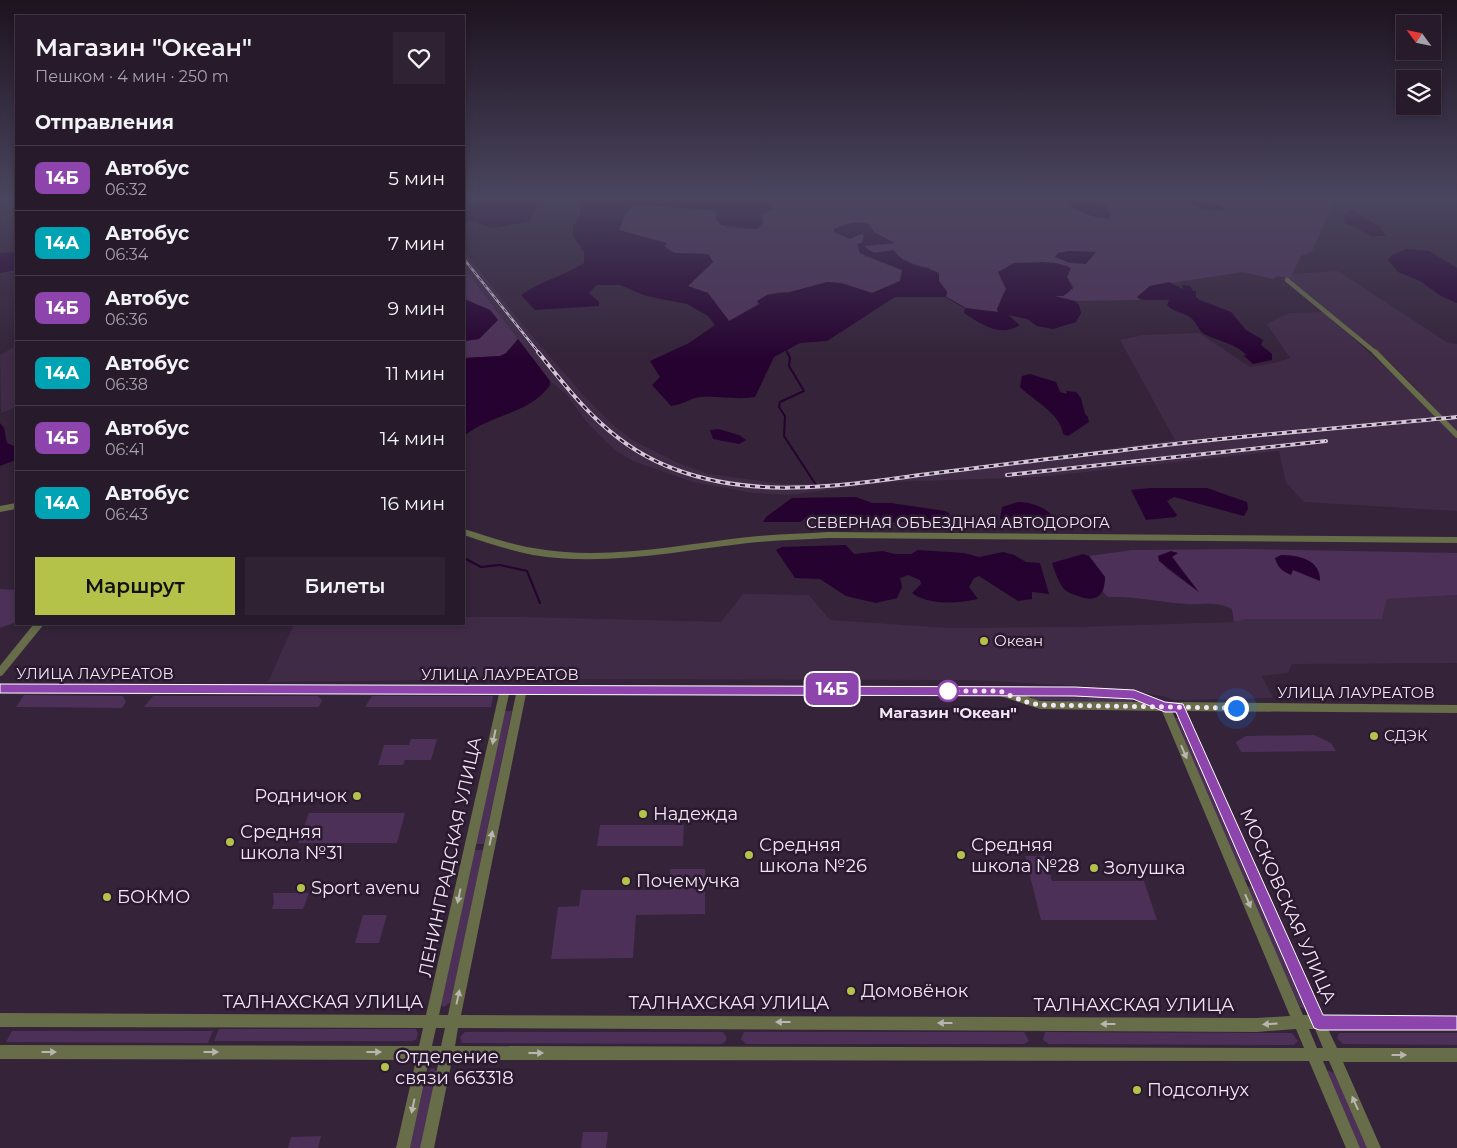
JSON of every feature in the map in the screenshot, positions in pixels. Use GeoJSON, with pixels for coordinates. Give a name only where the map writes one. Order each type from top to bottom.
{"type":"FeatureCollection","features":[{"type":"Feature","properties":{"kind":"street"},"geometry":{"type":"LineString","coordinates":[[1287,280],[1386,362],[1457,435]]}},
{"type":"Feature","properties":{"kind":"street"},"geometry":{"type":"LineString","coordinates":[[0,509],[15,506]]}},
{"type":"Feature","properties":{"kind":"street","name":"СЕВЕРНАЯ ОБЪЕЗДНАЯ АВТОДОРОГА"},"geometry":{"type":"LineString","coordinates":[[465,532],[486,541],[523,551],[546,555],[595,556],[752,540],[828,535],[1457,540]]}},
{"type":"Feature","properties":{"kind":"street"},"geometry":{"type":"LineString","coordinates":[[0,672],[38,625]]}},
{"type":"Feature","properties":{"kind":"street","name":"УЛИЦА ЛАУРЕАТОВ"},"geometry":{"type":"LineString","coordinates":[[0,689],[1000,691],[1117,693],[1134,695],[1165,707]]}},
{"type":"Feature","properties":{"kind":"street","name":"ЛЕНИНГРАДСКАЯ УЛИЦА"},"geometry":{"type":"LineString","coordinates":[[403,1148],[505,690]]}},
{"type":"Feature","properties":{"kind":"street"},"geometry":{"type":"LineString","coordinates":[[427,1148],[522,690]]}},
{"type":"Feature","properties":{"kind":"street","name":"УЛИЦА ЛАУРЕАТОВ"},"geometry":{"type":"LineString","coordinates":[[1000,691],[1023,701],[1040,705],[1457,709]]}},
{"type":"Feature","properties":{"kind":"street"},"geometry":{"type":"LineString","coordinates":[[1165,707],[1353,1148]]}},
{"type":"Feature","properties":{"kind":"street","name":"МОСКОВСКАЯ УЛИЦА"},"geometry":{"type":"LineString","coordinates":[[1180,707],[1374,1148]]}},
{"type":"Feature","properties":{"kind":"street","name":"ТАЛНАХСКАЯ УЛИЦА"},"geometry":{"type":"LineString","coordinates":[[0,1020],[432,1020],[1257,1025],[1300,1022],[1457,1023]]}},
{"type":"Feature","properties":{"kind":"street"},"geometry":{"type":"LineString","coordinates":[[0,1052],[1457,1055]]}},
{"type":"Feature","properties":{"kind":"shaded area"},"geometry":{"type":"Polygon","coordinates":[[[0,253],[15,253],[15,270],[0,273],[0,253]]]}},
{"type":"Feature","properties":{"kind":"shaded area"},"geometry":{"type":"Polygon","coordinates":[[[465,253],[527,330],[585,397],[612,424],[632,440],[678,463],[709,474],[783,484],[846,483],[1175,440],[1120,340],[1143,335],[1199,333],[1250,367],[1290,358],[1267,324],[1289,313],[1324,312],[1413,392],[1419,391],[1389,361],[1290,279],[1292,274],[1338,271],[1448,343],[1457,344],[1457,511],[1304,502],[1286,483],[1279,451],[1040,477],[891,482],[789,495],[753,493],[693,482],[633,461],[615,450],[586,421],[567,395],[550,381],[465,269],[465,253]]]}},
{"type":"Feature","properties":{"kind":"shaded area"},"geometry":{"type":"Polygon","coordinates":[[[584,253],[708,254],[713,262],[688,286],[708,293],[729,321],[759,304],[757,301],[767,295],[790,292],[827,282],[841,283],[872,293],[900,281],[902,270],[860,253],[896,253],[909,263],[939,273],[939,281],[947,292],[946,297],[895,297],[827,341],[800,343],[774,357],[755,397],[698,397],[671,406],[652,385],[660,377],[650,361],[689,343],[715,325],[708,316],[687,304],[646,296],[620,285],[597,285],[589,293],[599,302],[599,306],[535,310],[521,295],[584,263],[584,253]]]}},
{"type":"Feature","properties":{"kind":"shaded area"},"geometry":{"type":"Polygon","coordinates":[[[674,253],[863,253],[864,256],[902,270],[900,281],[872,293],[841,283],[821,284],[790,292],[778,292],[767,295],[755,308],[729,321],[708,293],[688,286],[713,262],[708,254],[674,253]]]}},
{"type":"Feature","properties":{"kind":"shaded area"},"geometry":{"type":"Polygon","coordinates":[[[876,253],[1064,253],[1056,255],[1057,258],[1081,263],[1094,253],[1309,253],[1301,256],[1290,279],[1278,276],[1273,279],[1243,272],[1150,286],[1137,297],[1139,300],[1075,301],[1055,297],[1055,295],[1063,296],[1074,287],[1067,277],[1068,266],[1056,263],[1006,289],[1001,298],[998,312],[965,308],[946,297],[947,292],[929,267],[919,266],[898,257],[876,253]]]}},
{"type":"Feature","properties":{"kind":"shaded area"},"geometry":{"type":"Polygon","coordinates":[[[1058,253],[1096,253],[1086,264],[1070,263],[1055,257],[1058,253]]]}},
{"type":"Feature","properties":{"kind":"shaded area"},"geometry":{"type":"Polygon","coordinates":[[[1398,253],[1432,253],[1457,268],[1457,303],[1441,296],[1420,281],[1398,272],[1388,260],[1392,255],[1398,253]]]}},
{"type":"Feature","properties":{"kind":"shaded area"},"geometry":{"type":"Polygon","coordinates":[[[1014,263],[1056,263],[1071,268],[1067,277],[1073,290],[1070,289],[1063,296],[1055,296],[1075,301],[1079,305],[1081,313],[1076,322],[1053,329],[1037,326],[1027,319],[1008,315],[1020,325],[1013,329],[998,330],[984,325],[964,313],[965,308],[998,312],[997,309],[1006,289],[998,272],[1014,263]]]}},
{"type":"Feature","properties":{"kind":"shaded area"},"geometry":{"type":"Polygon","coordinates":[[[465,269],[518,339],[506,354],[465,358],[465,341],[479,339],[498,320],[490,310],[465,299],[465,269]]]}},
{"type":"Feature","properties":{"kind":"shaded area"},"geometry":{"type":"Polygon","coordinates":[[[1169,282],[1183,289],[1182,285],[1190,286],[1193,291],[1196,291],[1196,297],[1200,300],[1231,312],[1246,330],[1263,340],[1261,345],[1272,354],[1272,360],[1253,364],[1239,349],[1204,334],[1191,318],[1173,310],[1167,305],[1169,300],[1144,300],[1137,297],[1150,286],[1169,282]]]}},
{"type":"Feature","properties":{"kind":"shaded area"},"geometry":{"type":"Polygon","coordinates":[[[465,299],[490,310],[498,320],[479,339],[465,341],[465,299]]]}},
{"type":"Feature","properties":{"kind":"shaded area"},"geometry":{"type":"Polygon","coordinates":[[[518,339],[550,381],[550,385],[532,402],[475,428],[465,435],[465,358],[500,356],[506,353],[518,339]]]}},
{"type":"Feature","properties":{"kind":"shaded area"},"geometry":{"type":"Polygon","coordinates":[[[15,347],[15,407],[1,413],[0,355],[15,347]]]}},
{"type":"Feature","properties":{"kind":"shaded area"},"geometry":{"type":"Polygon","coordinates":[[[1030,374],[1056,382],[1060,392],[1067,394],[1066,391],[1076,392],[1081,398],[1089,422],[1068,436],[1063,434],[1061,427],[1052,414],[1020,387],[1022,376],[1030,374]]]}},
{"type":"Feature","properties":{"kind":"shaded area"},"geometry":{"type":"Polygon","coordinates":[[[0,423],[4,428],[7,443],[15,447],[15,460],[0,466],[0,423]]]}},
{"type":"Feature","properties":{"kind":"shaded area"},"geometry":{"type":"Polygon","coordinates":[[[718,429],[739,435],[746,440],[739,444],[713,439],[710,430],[718,429]]]}},
{"type":"Feature","properties":{"kind":"shaded area"},"geometry":{"type":"Polygon","coordinates":[[[1207,488],[1247,502],[1248,509],[1244,516],[1174,497],[1167,501],[1177,515],[1175,517],[1146,520],[1131,490],[1207,488]]]}},
{"type":"Feature","properties":{"kind":"shaded area"},"geometry":{"type":"Polygon","coordinates":[[[856,497],[872,503],[891,503],[945,511],[949,513],[951,520],[949,522],[886,522],[849,519],[842,523],[832,522],[826,518],[809,516],[800,522],[763,522],[766,517],[792,498],[856,497]]]}},
{"type":"Feature","properties":{"kind":"shaded area"},"geometry":{"type":"Polygon","coordinates":[[[1018,502],[1037,506],[1046,510],[1053,517],[1000,519],[1002,507],[1018,502]]]}},
{"type":"Feature","properties":{"kind":"shaded area"},"geometry":{"type":"Polygon","coordinates":[[[846,545],[854,554],[883,551],[895,554],[911,554],[918,550],[964,553],[979,557],[1003,552],[1014,555],[1026,562],[1040,563],[1049,594],[1032,592],[1032,599],[1018,601],[979,576],[974,578],[969,587],[978,599],[962,602],[935,602],[912,593],[921,584],[920,580],[908,575],[900,578],[902,587],[897,598],[876,603],[846,596],[820,579],[795,578],[776,550],[782,547],[846,545]]]}},
{"type":"Feature","properties":{"kind":"shaded area"},"geometry":{"type":"Polygon","coordinates":[[[1248,549],[1457,553],[1457,595],[1387,599],[1382,619],[1246,619],[1234,622],[1232,609],[1220,605],[1108,597],[1103,592],[1105,577],[1089,556],[1132,550],[1248,549]],[[1178,553],[1158,556],[1166,568],[1196,590],[1172,556],[1178,553]]]}},
{"type":"Feature","properties":{"kind":"shaded area"},"geometry":{"type":"Polygon","coordinates":[[[1171,551],[1178,553],[1172,557],[1199,592],[1159,561],[1158,556],[1171,551]]]}},
{"type":"Feature","properties":{"kind":"shaded area"},"geometry":{"type":"Polygon","coordinates":[[[1083,554],[1089,556],[1105,577],[1105,584],[1101,593],[1090,599],[1066,590],[1058,580],[1052,563],[1083,554]]]}},
{"type":"Feature","properties":{"kind":"shaded area"},"geometry":{"type":"Polygon","coordinates":[[[1281,555],[1301,557],[1312,563],[1317,568],[1320,581],[1293,570],[1291,575],[1283,570],[1279,567],[1275,558],[1281,555]]]}},
{"type":"Feature","properties":{"kind":"shaded area"},"geometry":{"type":"Polygon","coordinates":[[[0,589],[15,590],[15,622],[0,628],[0,589]]]}},
{"type":"Feature","properties":{"kind":"shaded area"},"geometry":{"type":"Polygon","coordinates":[[[743,594],[809,595],[830,620],[949,628],[1077,627],[1234,622],[1246,619],[1382,619],[1387,599],[1457,595],[1457,663],[1292,664],[1288,673],[1262,676],[1273,698],[1175,700],[1163,696],[1086,686],[967,680],[511,679],[268,682],[294,625],[465,625],[465,617],[721,622],[743,594]]]}},
{"type":"Feature","properties":{"kind":"shaded area"},"geometry":{"type":"Polygon","coordinates":[[[24,695],[123,696],[126,702],[122,708],[16,707],[24,695]]]}},
{"type":"Feature","properties":{"kind":"shaded area"},"geometry":{"type":"Polygon","coordinates":[[[153,696],[318,696],[322,700],[319,707],[144,707],[153,696]]]}},
{"type":"Feature","properties":{"kind":"shaded area"},"geometry":{"type":"Polygon","coordinates":[[[372,696],[493,696],[491,707],[365,707],[372,696]]]}},
{"type":"Feature","properties":{"kind":"shaded area"},"geometry":{"type":"Polygon","coordinates":[[[1032,697],[1132,698],[1133,702],[1033,700],[1032,697]]]}},
{"type":"Feature","properties":{"kind":"shaded area"},"geometry":{"type":"Polygon","coordinates":[[[504,711],[512,711],[484,844],[475,844],[504,711]]]}},
{"type":"Feature","properties":{"kind":"shaded area"},"geometry":{"type":"Polygon","coordinates":[[[1174,718],[1179,718],[1253,880],[1243,880],[1174,718]]]}},
{"type":"Feature","properties":{"kind":"shaded area"},"geometry":{"type":"Polygon","coordinates":[[[1314,735],[1331,743],[1336,751],[1241,752],[1236,742],[1246,736],[1314,735]]]}},
{"type":"Feature","properties":{"kind":"shaded area"},"geometry":{"type":"Polygon","coordinates":[[[411,739],[437,739],[431,760],[405,760],[403,765],[378,765],[384,745],[409,745],[411,739]]]}},
{"type":"Feature","properties":{"kind":"shaded area"},"geometry":{"type":"Polygon","coordinates":[[[309,813],[405,813],[397,843],[298,843],[309,813]]]}},
{"type":"Feature","properties":{"kind":"shaded area"},"geometry":{"type":"Polygon","coordinates":[[[600,825],[684,825],[683,846],[597,846],[600,825]]]}},
{"type":"Feature","properties":{"kind":"shaded area"},"geometry":{"type":"Polygon","coordinates":[[[473,850],[483,850],[451,1002],[444,1007],[441,1005],[473,850]]]}},
{"type":"Feature","properties":{"kind":"shaded area"},"geometry":{"type":"Polygon","coordinates":[[[1025,856],[1045,856],[1052,881],[1144,881],[1157,920],[1041,920],[1025,856]]]}},
{"type":"Feature","properties":{"kind":"shaded area"},"geometry":{"type":"Polygon","coordinates":[[[670,869],[705,869],[705,914],[636,915],[633,958],[551,959],[558,907],[579,906],[581,890],[669,890],[670,869]]]}},
{"type":"Feature","properties":{"kind":"shaded area"},"geometry":{"type":"Polygon","coordinates":[[[1255,886],[1306,1010],[1300,1007],[1246,887],[1255,886]]]}},
{"type":"Feature","properties":{"kind":"shaded area"},"geometry":{"type":"Polygon","coordinates":[[[273,893],[309,893],[303,909],[272,909],[274,903],[273,893]]]}},
{"type":"Feature","properties":{"kind":"shaded area"},"geometry":{"type":"Polygon","coordinates":[[[363,915],[387,915],[379,943],[355,943],[363,915]]]}},
{"type":"Feature","properties":{"kind":"shaded area"},"geometry":{"type":"Polygon","coordinates":[[[219,1029],[416,1029],[418,1033],[416,1040],[411,1041],[214,1041],[219,1029]]]}},
{"type":"Feature","properties":{"kind":"shaded area"},"geometry":{"type":"Polygon","coordinates":[[[12,1031],[213,1031],[208,1043],[6,1042],[12,1031]]]}},
{"type":"Feature","properties":{"kind":"shaded area"},"geometry":{"type":"Polygon","coordinates":[[[465,1032],[723,1032],[727,1038],[721,1044],[462,1043],[460,1037],[465,1032]]]}},
{"type":"Feature","properties":{"kind":"shaded area"},"geometry":{"type":"Polygon","coordinates":[[[744,1032],[1024,1032],[1029,1041],[1024,1044],[746,1044],[741,1039],[744,1032]]]}},
{"type":"Feature","properties":{"kind":"shaded area"},"geometry":{"type":"Polygon","coordinates":[[[1045,1032],[1292,1033],[1298,1041],[1294,1045],[1049,1044],[1043,1040],[1045,1032]]]}},
{"type":"Feature","properties":{"kind":"shaded area"},"geometry":{"type":"Polygon","coordinates":[[[1339,1033],[1457,1033],[1457,1045],[1343,1044],[1337,1038],[1339,1033]]]}},
{"type":"Feature","properties":{"kind":"shaded area"},"geometry":{"type":"Polygon","coordinates":[[[431,1068],[437,1072],[421,1148],[410,1148],[426,1074],[431,1068]]]}},
{"type":"Feature","properties":{"kind":"shaded area"},"geometry":{"type":"Polygon","coordinates":[[[1327,1070],[1334,1073],[1369,1148],[1357,1148],[1327,1070]]]}},
{"type":"Feature","properties":{"kind":"shaded area"},"geometry":{"type":"Polygon","coordinates":[[[583,1132],[608,1132],[606,1148],[581,1148],[583,1132]]]}},
{"type":"Feature","properties":{"kind":"shaded area"},"geometry":{"type":"Polygon","coordinates":[[[321,1136],[318,1148],[288,1148],[291,1137],[321,1136]]]}},
{"type":"Feature","properties":{"kind":"waterway"},"geometry":{"type":"LineString","coordinates":[[946,297],[965,308]]}},
{"type":"Feature","properties":{"kind":"waterway"},"geometry":{"type":"LineString","coordinates":[[786,349],[788,353]]}},
{"type":"Feature","properties":{"kind":"waterway"},"geometry":{"type":"LineString","coordinates":[[787,352],[790,358],[789,366],[804,391],[780,402],[779,407],[785,416],[784,436],[816,485]]}},
{"type":"Feature","properties":{"kind":"waterway"},"geometry":{"type":"LineString","coordinates":[[465,559],[481,567],[500,565],[527,571],[540,603]]}},
{"type":"Feature","properties":{"kind":"railway"},"geometry":{"type":"LineString","coordinates":[[465,260],[539,353]]}},
{"type":"Feature","properties":{"kind":"railway"},"geometry":{"type":"LineString","coordinates":[[538,352],[583,406],[599,422],[634,449],[677,470],[739,485],[802,487],[865,482],[1202,441],[1457,417]]}},
{"type":"Feature","properties":{"kind":"railway"},"geometry":{"type":"LineString","coordinates":[[1007,475],[1326,441]]}},
{"type":"Feature","properties":{"kind":"bus line","name":"14Б"},"geometry":{"type":"LineString","coordinates":[[0,689],[842,689],[1075,691],[1134,695],[1165,707],[1180,707],[1319,1022],[1457,1023]]}},
{"type":"Feature","properties":{"kind":"place","name":"Океан"},"geometry":{"type":"Point","coordinates":[984,641]}},
{"type":"Feature","properties":{"kind":"place","name":"Магазин \"Океан\""},"geometry":{"type":"Point","coordinates":[948,691]}},
{"type":"Feature","properties":{"kind":"place","name":"СДЭК"},"geometry":{"type":"Point","coordinates":[1374,736]}},
{"type":"Feature","properties":{"kind":"place","name":"Родничок"},"geometry":{"type":"Point","coordinates":[357,796]}},
{"type":"Feature","properties":{"kind":"place","name":"Надежда"},"geometry":{"type":"Point","coordinates":[643,814]}},
{"type":"Feature","properties":{"kind":"place","name":"Средняя школа №31"},"geometry":{"type":"Point","coordinates":[230,842]}},
{"type":"Feature","properties":{"kind":"place","name":"Средняя школа №26"},"geometry":{"type":"Point","coordinates":[749,855]}},
{"type":"Feature","properties":{"kind":"place","name":"Средняя школа №28"},"geometry":{"type":"Point","coordinates":[961,855]}},
{"type":"Feature","properties":{"kind":"place","name":"Золушка"},"geometry":{"type":"Point","coordinates":[1094,868]}},
{"type":"Feature","properties":{"kind":"place","name":"Почемучка"},"geometry":{"type":"Point","coordinates":[626,881]}},
{"type":"Feature","properties":{"kind":"place","name":"Sport avenu"},"geometry":{"type":"Point","coordinates":[301,888]}},
{"type":"Feature","properties":{"kind":"place","name":"БОКМО"},"geometry":{"type":"Point","coordinates":[107,897]}},
{"type":"Feature","properties":{"kind":"place","name":"Домовёнок"},"geometry":{"type":"Point","coordinates":[851,991]}},
{"type":"Feature","properties":{"kind":"place","name":"Отделение связи 663318"},"geometry":{"type":"Point","coordinates":[385,1067]}},
{"type":"Feature","properties":{"kind":"place","name":"Подсолнух"},"geometry":{"type":"Point","coordinates":[1137,1090]}},
{"type":"Feature","properties":{"kind":"route"},"geometry":{"type":"LineString","coordinates":[[948,691],[1000,691],[1023,701],[1040,705],[1236,708]]}}]}
